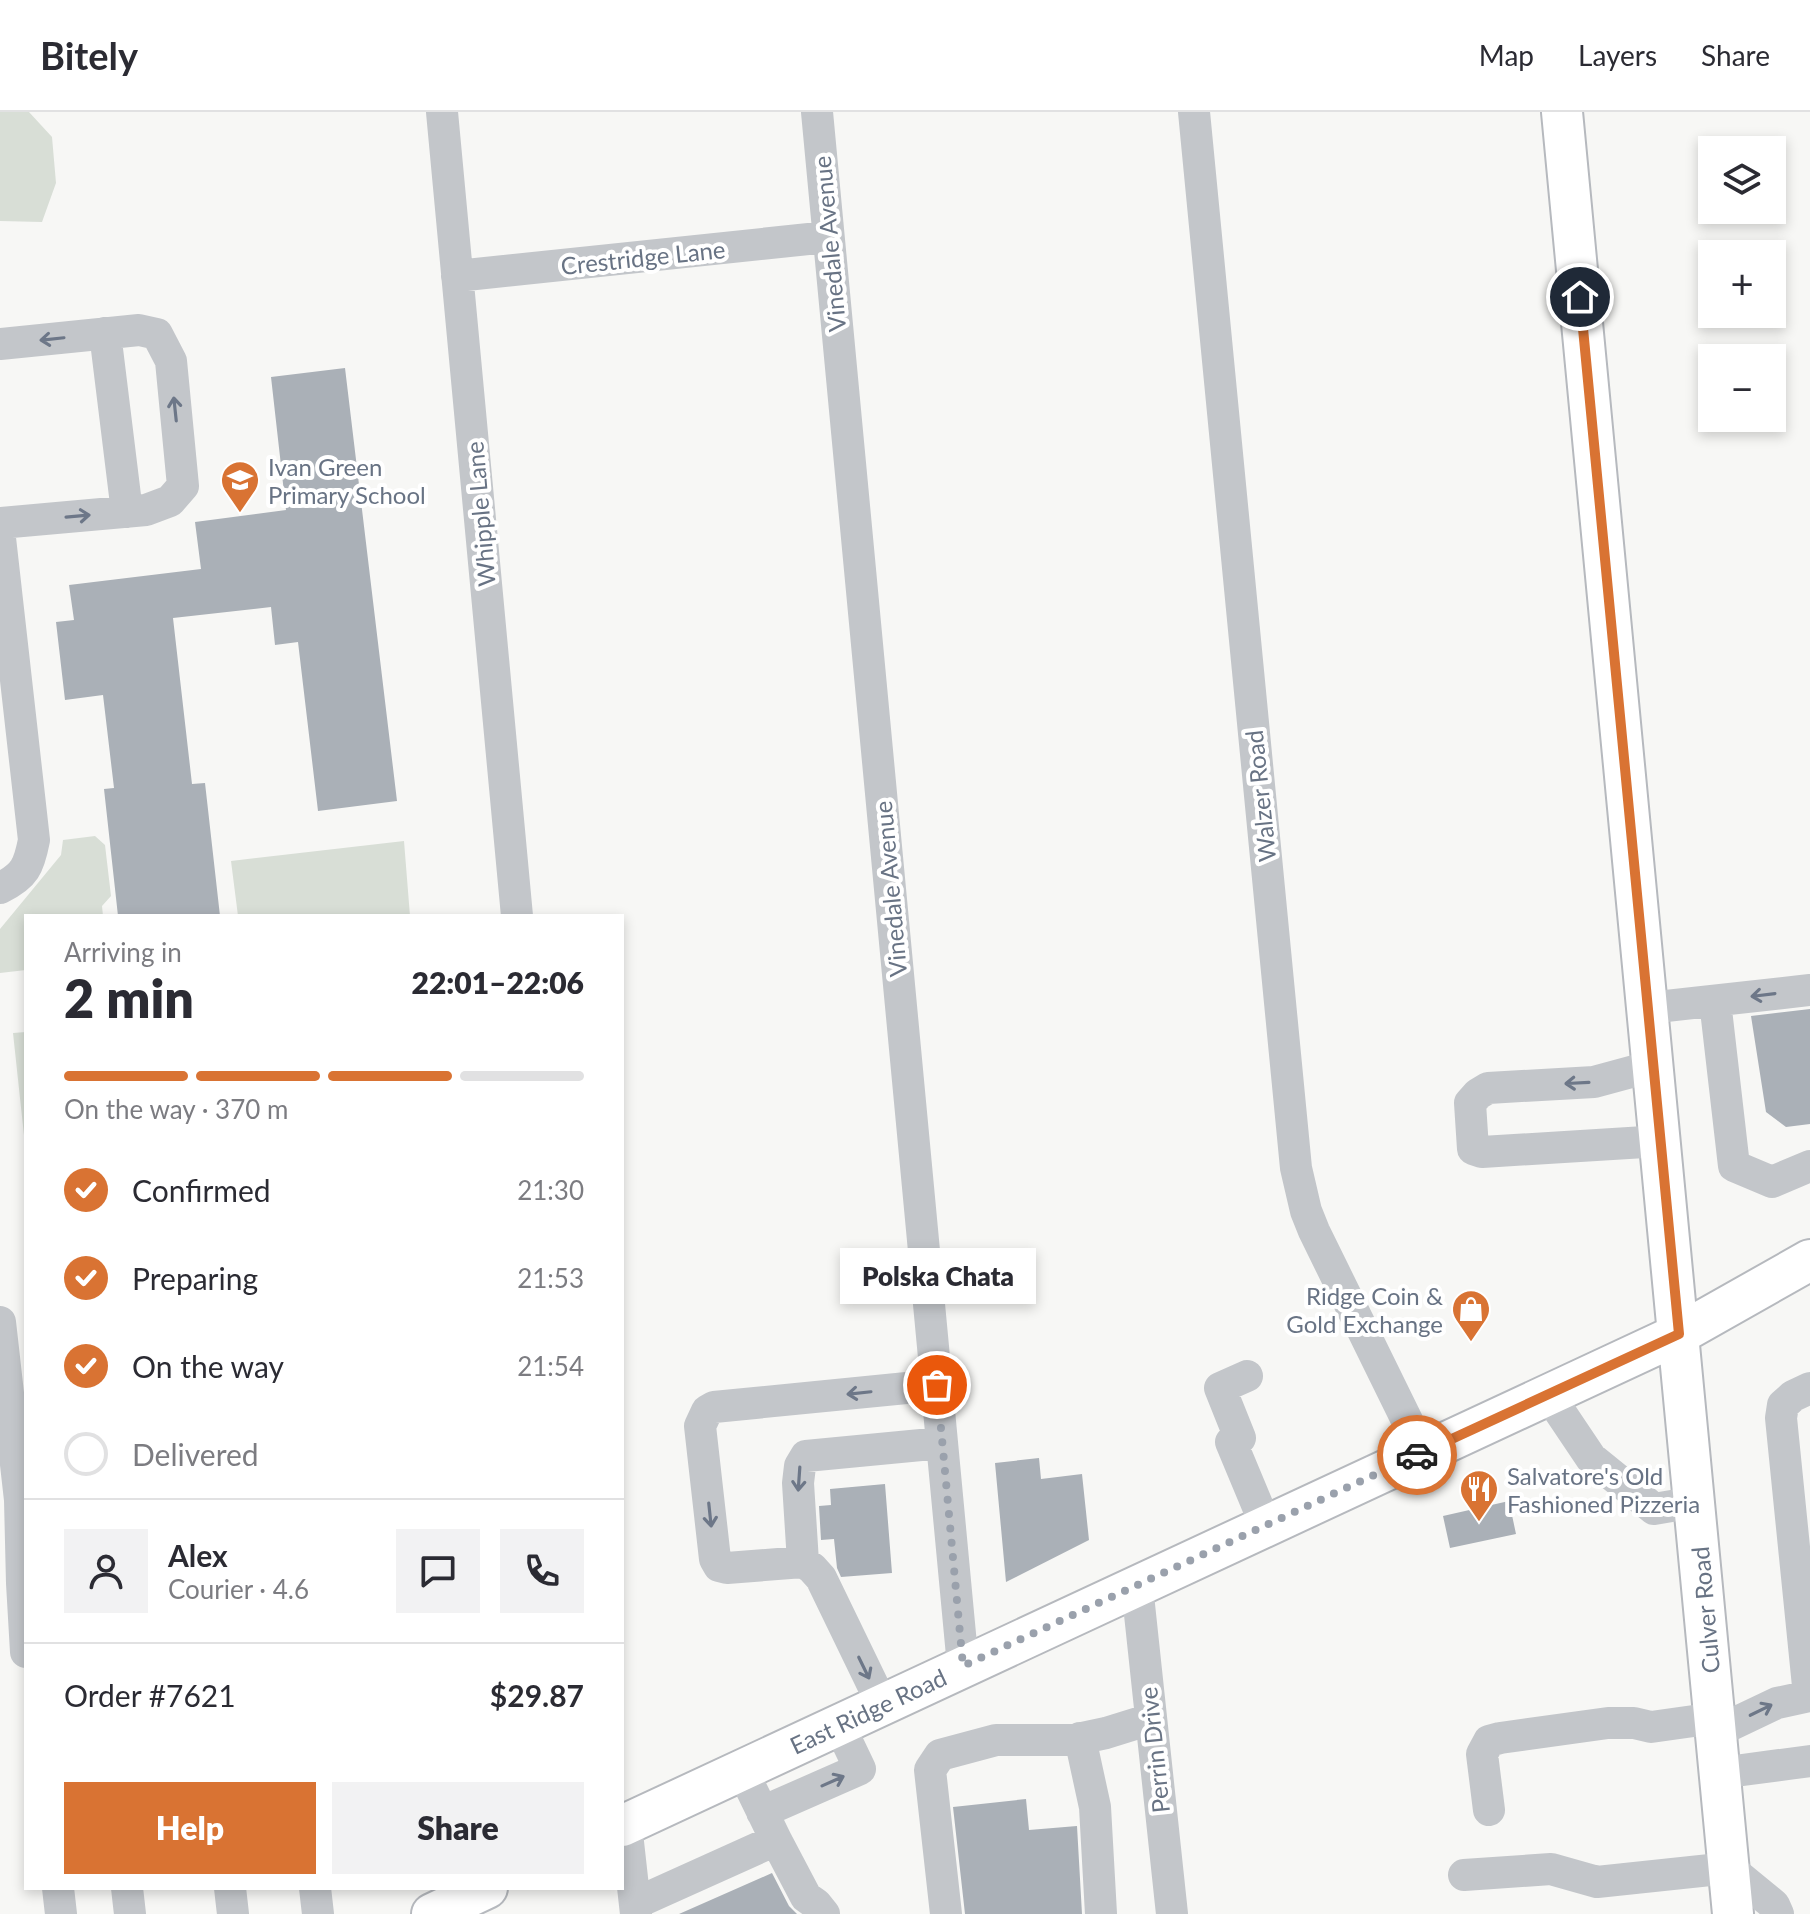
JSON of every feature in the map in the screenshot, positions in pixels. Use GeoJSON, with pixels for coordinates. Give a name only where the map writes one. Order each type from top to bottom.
{"type":"FeatureCollection","features":[{"type":"Feature","properties":{"kind":"main road","name":"Culver Road"},"geometry":{"type":"LineString","coordinates":[[1562,112],[1733,1914]]}},
{"type":"Feature","properties":{"kind":"main road","name":"East Ridge Road"},"geometry":{"type":"LineString","coordinates":[[1679,1334],[1810,1260]]}},
{"type":"Feature","properties":{"kind":"main road","name":"East Ridge Road"},"geometry":{"type":"LineString","coordinates":[[624,1825],[1679,1334],[1810,1286]]}},
{"type":"Feature","properties":{"kind":"main road"},"geometry":{"type":"LineString","coordinates":[[432,1914],[475,1891]]}},
{"type":"Feature","properties":{"kind":"street","name":"Whipple Lane"},"geometry":{"type":"LineString","coordinates":[[442,112],[517,914]]}},
{"type":"Feature","properties":{"kind":"street","name":"Vinedale Avenue"},"geometry":{"type":"LineString","coordinates":[[817,112],[963,1666]]}},
{"type":"Feature","properties":{"kind":"street","name":"Walzer Road"},"geometry":{"type":"LineString","coordinates":[[1194,112],[1296,1168],[1314,1231],[1423,1453]]}},
{"type":"Feature","properties":{"kind":"street","name":"Crestridge Lane"},"geometry":{"type":"LineString","coordinates":[[457,276],[828,237]]}},
{"type":"Feature","properties":{"kind":"street"},"geometry":{"type":"LineString","coordinates":[[0,344],[139,330],[157,334],[171,361],[183,486],[170,501],[146,510],[0,523]]}},
{"type":"Feature","properties":{"kind":"street"},"geometry":{"type":"LineString","coordinates":[[105,333],[127,512]]}},
{"type":"Feature","properties":{"kind":"street"},"geometry":{"type":"LineString","coordinates":[[0,538],[34,840],[30,862],[15,881],[0,888]]}},
{"type":"Feature","properties":{"kind":"street"},"geometry":{"type":"LineString","coordinates":[[1648,1008],[1810,990]]}},
{"type":"Feature","properties":{"kind":"street"},"geometry":{"type":"LineString","coordinates":[[1715,1001],[1734,1166],[1772,1182],[1810,1166]]}},
{"type":"Feature","properties":{"kind":"street"},"geometry":{"type":"LineString","coordinates":[[1653,1066],[1594,1082],[1488,1088],[1470,1103],[1473,1149],[1482,1152],[1661,1141]]}},
{"type":"Feature","properties":{"kind":"street"},"geometry":{"type":"LineString","coordinates":[[0,1322],[20,1500],[24,1583]]}},
{"type":"Feature","properties":{"kind":"street"},"geometry":{"type":"LineString","coordinates":[[1247,1376],[1220,1388],[1240,1438],[1231,1442],[1266,1526]]}},
{"type":"Feature","properties":{"kind":"street"},"geometry":{"type":"LineString","coordinates":[[882,1704],[821,1578],[812,1568],[803,1562],[719,1566],[715,1559],[700,1426],[707,1411],[714,1407],[937,1385]]}},
{"type":"Feature","properties":{"kind":"street"},"geometry":{"type":"LineString","coordinates":[[1489,1810],[1482,1754],[1489,1741],[1608,1723],[1634,1723],[1651,1727],[1716,1725],[1777,1703],[1810,1696],[1803,1548],[1781,1418],[1783,1405],[1810,1388]]}},
{"type":"Feature","properties":{"kind":"street"},"geometry":{"type":"LineString","coordinates":[[1548,1394],[1591,1458],[1654,1509],[1695,1502]]}},
{"type":"Feature","properties":{"kind":"street"},"geometry":{"type":"LineString","coordinates":[[803,1562],[798,1483],[800,1466],[806,1456],[942,1443]]}},
{"type":"Feature","properties":{"kind":"street","name":"Perrin Drive"},"geometry":{"type":"LineString","coordinates":[[1137,1586],[1172,1914]]}},
{"type":"Feature","properties":{"kind":"street"},"geometry":{"type":"LineString","coordinates":[[946,1914],[930,1770],[940,1755],[996,1740],[1073,1740],[1151,1719]]}},
{"type":"Feature","properties":{"kind":"street"},"geometry":{"type":"LineString","coordinates":[[624,1825],[636,1908],[860,1769],[839,1725]]}},
{"type":"Feature","properties":{"kind":"street"},"geometry":{"type":"LineString","coordinates":[[1080,1738],[1095,1807],[1101,1914]]}},
{"type":"Feature","properties":{"kind":"street"},"geometry":{"type":"LineString","coordinates":[[1720,1773],[1810,1761]]}},
{"type":"Feature","properties":{"kind":"street"},"geometry":{"type":"LineString","coordinates":[[742,1770],[806,1897],[824,1914]]}},
{"type":"Feature","properties":{"kind":"street"},"geometry":{"type":"LineString","coordinates":[[1464,1875],[1551,1869],[1597,1882],[1729,1868],[1774,1905],[1778,1914]]}},
{"type":"Feature","properties":{"kind":"street"},"geometry":{"type":"LineString","coordinates":[[58,1890],[61,1914]]}},
{"type":"Feature","properties":{"kind":"street"},"geometry":{"type":"LineString","coordinates":[[127,1890],[130,1914]]}},
{"type":"Feature","properties":{"kind":"street"},"geometry":{"type":"LineString","coordinates":[[230,1890],[233,1914]]}},
{"type":"Feature","properties":{"kind":"street"},"geometry":{"type":"LineString","coordinates":[[315,1890],[318,1914]]}},
{"type":"Feature","properties":{"kind":"shaded area"},"geometry":{"type":"Polygon","coordinates":[[[0,112],[29,112],[52,137],[56,183],[42,222],[0,221],[0,112]]]}},
{"type":"Feature","properties":{"kind":"shaded area"},"geometry":{"type":"Polygon","coordinates":[[[95,836],[105,845],[111,896],[102,906],[103,914],[24,914],[24,970],[0,973],[0,929],[61,855],[63,840],[95,836]]]}},
{"type":"Feature","properties":{"kind":"shaded area"},"geometry":{"type":"Polygon","coordinates":[[[404,841],[410,914],[238,914],[231,861],[404,841]]]}},
{"type":"Feature","properties":{"kind":"shaded area"},"geometry":{"type":"Polygon","coordinates":[[[24,1032],[24,1135],[13,1033],[24,1032]]]}},
{"type":"Feature","properties":{"kind":"building","name":"Ivan Green Primary School"},"geometry":{"type":"Polygon","coordinates":[[[345,368],[397,801],[318,811],[298,642],[275,645],[271,607],[173,618],[192,784],[205,783],[220,914],[118,914],[104,789],[114,788],[103,695],[65,700],[56,622],[74,620],[69,585],[201,569],[195,522],[286,510],[271,377],[345,368]]]}},
{"type":"Feature","properties":{"kind":"building"},"geometry":{"type":"Polygon","coordinates":[[[1810,1009],[1810,1124],[1786,1127],[1766,1112],[1751,1016],[1810,1009]]]}},
{"type":"Feature","properties":{"kind":"building"},"geometry":{"type":"Polygon","coordinates":[[[1039,1458],[1041,1479],[1082,1474],[1089,1540],[1006,1582],[995,1463],[1039,1458]]]}},
{"type":"Feature","properties":{"kind":"building"},"geometry":{"type":"Polygon","coordinates":[[[885,1484],[892,1573],[841,1577],[834,1539],[821,1540],[819,1506],[831,1505],[830,1489],[885,1484]]]}},
{"type":"Feature","properties":{"kind":"building","name":"Salvatore's Old Fashioned Pizzeria"},"geometry":{"type":"Polygon","coordinates":[[[1509,1501],[1516,1534],[1450,1548],[1443,1516],[1509,1501]]]}},
{"type":"Feature","properties":{"kind":"building"},"geometry":{"type":"Polygon","coordinates":[[[1026,1799],[1029,1830],[1077,1826],[1082,1914],[965,1914],[953,1807],[1026,1799]]]}},
{"type":"Feature","properties":{"kind":"building"},"geometry":{"type":"Polygon","coordinates":[[[772,1873],[789,1906],[797,1914],[679,1914],[772,1873]]]}},
{"type":"Feature","properties":{"kind":"way so far"},"geometry":{"type":"LineString","coordinates":[[937,1385],[963,1666],[1417,1455]]}},
{"type":"Feature","properties":{"kind":"place","name":"Ivan Green Primary School"},"geometry":{"type":"Point","coordinates":[240,514]}},
{"type":"Feature","properties":{"kind":"place","name":"Ridge Coin & Gold Exchange"},"geometry":{"type":"Point","coordinates":[1471,1343]}},
{"type":"Feature","properties":{"kind":"place","name":"Polska Chata"},"geometry":{"type":"Point","coordinates":[937,1385]}},
{"type":"Feature","properties":{"kind":"place","name":"Salvatore's Old Fashioned Pizzeria"},"geometry":{"type":"Point","coordinates":[1479,1523]}},
{"type":"Feature","properties":{"kind":"route"},"geometry":{"type":"LineString","coordinates":[[1417,1455],[1679,1334],[1580,297]]}}]}
